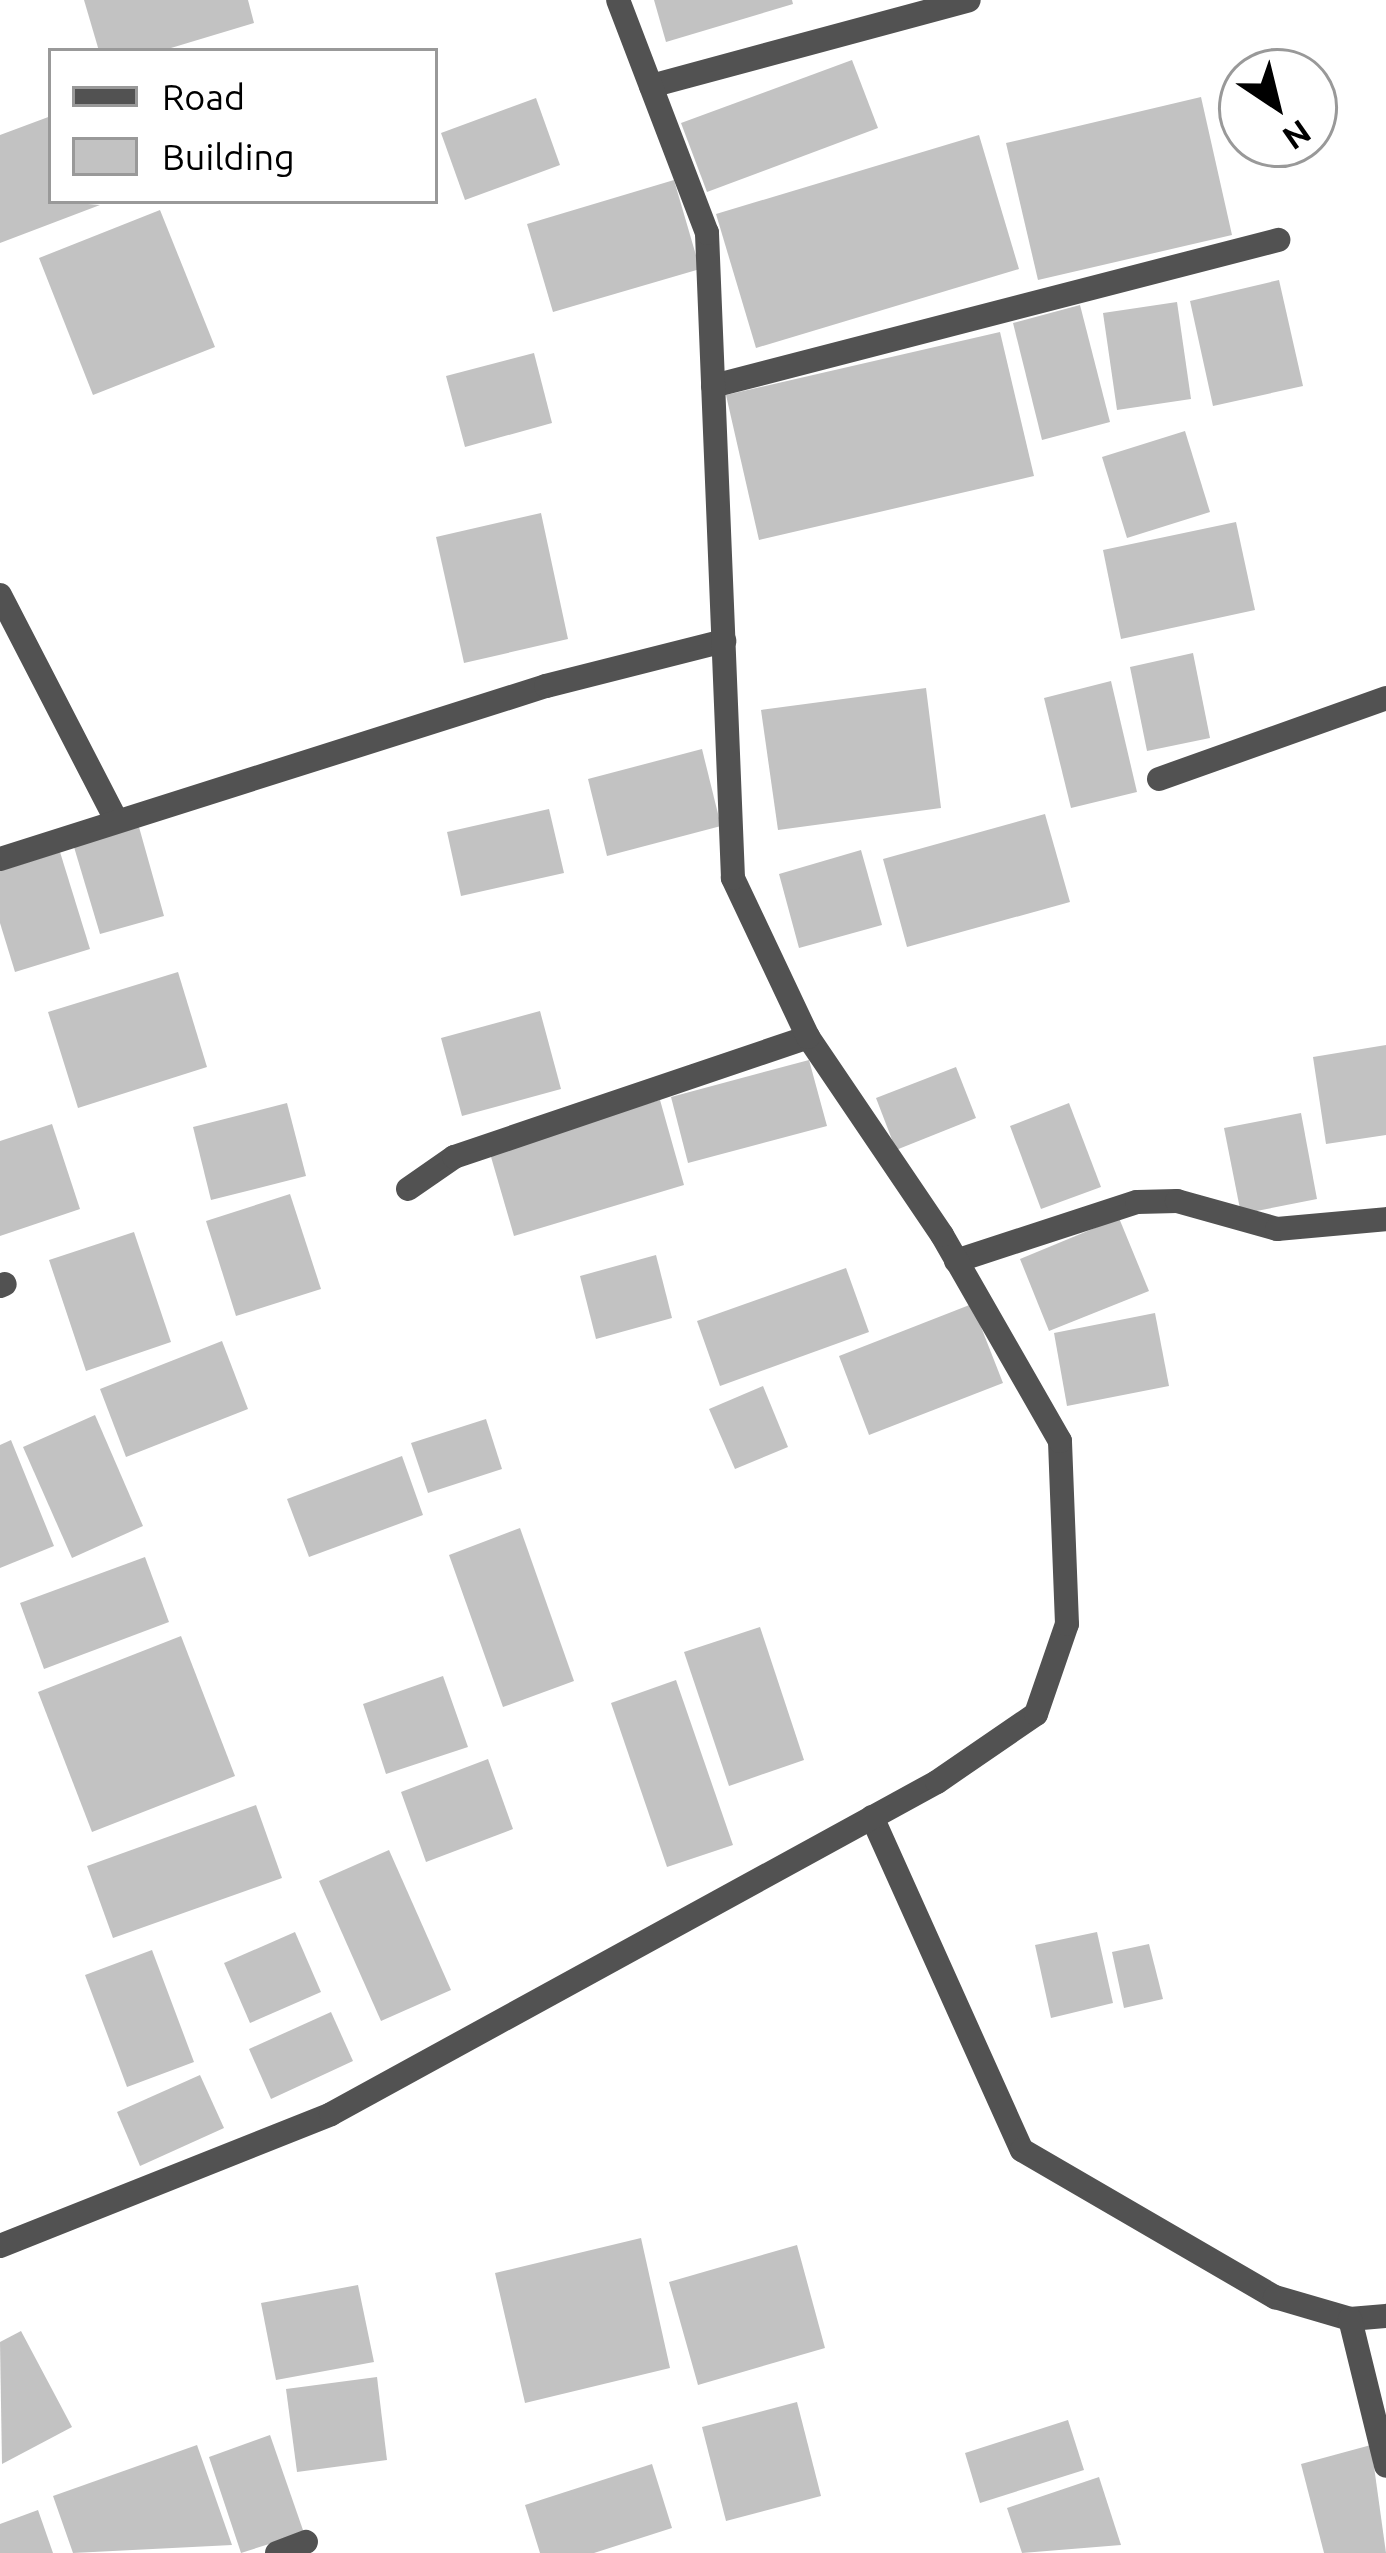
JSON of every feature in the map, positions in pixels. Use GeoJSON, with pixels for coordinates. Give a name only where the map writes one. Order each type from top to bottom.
{"type":"FeatureCollection","features":[{"type":"Feature","properties":{"kind":"street"},"geometry":{"type":"LineString","coordinates":[[0,2246],[331,2114],[872,1817],[1036,1714],[1067,1624],[1060,1441],[956,1261],[808,1037],[733,878],[707,233],[618,0]]}},
{"type":"Feature","properties":{"kind":"street"},"geometry":{"type":"LineString","coordinates":[[651,86],[968,0]]}},
{"type":"Feature","properties":{"kind":"street"},"geometry":{"type":"LineString","coordinates":[[713,386],[1278,239]]}},
{"type":"Feature","properties":{"kind":"street"},"geometry":{"type":"LineString","coordinates":[[0,595],[116,820]]}},
{"type":"Feature","properties":{"kind":"street"},"geometry":{"type":"LineString","coordinates":[[0,859],[116,820],[724,641]]}},
{"type":"Feature","properties":{"kind":"street"},"geometry":{"type":"LineString","coordinates":[[1159,779],[1386,698]]}},
{"type":"Feature","properties":{"kind":"street"},"geometry":{"type":"LineString","coordinates":[[408,1189],[454,1157],[808,1037]]}},
{"type":"Feature","properties":{"kind":"street"},"geometry":{"type":"LineString","coordinates":[[956,1261],[1137,1202],[1177,1202],[1277,1229],[1386,1219]]}},
{"type":"Feature","properties":{"kind":"street"},"geometry":{"type":"LineString","coordinates":[[872,1817],[1022,2150],[1275,2297],[1349,2319],[1386,2316]]}},
{"type":"Feature","properties":{"kind":"street"},"geometry":{"type":"LineString","coordinates":[[1349,2319],[1386,2467]]}},
{"type":"Feature","properties":{"kind":"street"},"geometry":{"type":"LineString","coordinates":[[277,2553],[306,2542]]}},
{"type":"Feature","properties":{"kind":"building"},"geometry":{"type":"Polygon","coordinates":[[[84,0],[248,0],[254,23],[171,48],[98,48],[84,0]]]}},
{"type":"Feature","properties":{"kind":"building"},"geometry":{"type":"Polygon","coordinates":[[[654,0],[792,0],[793,4],[666,42],[654,0]]]}},
{"type":"Feature","properties":{"kind":"building"},"geometry":{"type":"Polygon","coordinates":[[[852,60],[878,128],[707,192],[681,123],[852,60]]]}},
{"type":"Feature","properties":{"kind":"building"},"geometry":{"type":"Polygon","coordinates":[[[1201,97],[1232,235],[1038,280],[1006,143],[1201,97]]]}},
{"type":"Feature","properties":{"kind":"building"},"geometry":{"type":"Polygon","coordinates":[[[536,98],[560,165],[465,200],[441,133],[536,98]]]}},
{"type":"Feature","properties":{"kind":"building"},"geometry":{"type":"Polygon","coordinates":[[[48,117],[48,204],[100,205],[0,243],[0,135],[48,117]]]}},
{"type":"Feature","properties":{"kind":"building"},"geometry":{"type":"Polygon","coordinates":[[[979,135],[1019,269],[756,348],[716,214],[979,135]]]}},
{"type":"Feature","properties":{"kind":"building"},"geometry":{"type":"Polygon","coordinates":[[[674,180],[700,269],[553,312],[527,224],[674,180]]]}},
{"type":"Feature","properties":{"kind":"building"},"geometry":{"type":"Polygon","coordinates":[[[160,210],[215,347],[93,395],[39,258],[160,210]]]}},
{"type":"Feature","properties":{"kind":"building"},"geometry":{"type":"Polygon","coordinates":[[[1279,280],[1303,386],[1213,406],[1190,301],[1279,280]]]}},
{"type":"Feature","properties":{"kind":"building"},"geometry":{"type":"Polygon","coordinates":[[[1177,302],[1191,399],[1117,410],[1103,313],[1177,302]]]}},
{"type":"Feature","properties":{"kind":"building"},"geometry":{"type":"Polygon","coordinates":[[[1080,305],[1110,422],[1042,440],[1013,323],[1080,305]]]}},
{"type":"Feature","properties":{"kind":"building"},"geometry":{"type":"Polygon","coordinates":[[[1000,332],[1034,476],[759,540],[726,395],[1000,332]]]}},
{"type":"Feature","properties":{"kind":"building"},"geometry":{"type":"Polygon","coordinates":[[[534,353],[552,423],[465,447],[446,376],[534,353]]]}},
{"type":"Feature","properties":{"kind":"building"},"geometry":{"type":"Polygon","coordinates":[[[1185,431],[1210,512],[1127,538],[1102,457],[1185,431]]]}},
{"type":"Feature","properties":{"kind":"building"},"geometry":{"type":"Polygon","coordinates":[[[541,513],[568,639],[464,663],[436,537],[541,513]]]}},
{"type":"Feature","properties":{"kind":"building"},"geometry":{"type":"Polygon","coordinates":[[[1236,522],[1255,610],[1121,639],[1103,550],[1236,522]]]}},
{"type":"Feature","properties":{"kind":"building"},"geometry":{"type":"Polygon","coordinates":[[[1193,653],[1210,738],[1147,751],[1130,667],[1193,653]]]}},
{"type":"Feature","properties":{"kind":"building"},"geometry":{"type":"Polygon","coordinates":[[[1111,681],[1137,792],[1071,808],[1044,698],[1111,681]]]}},
{"type":"Feature","properties":{"kind":"building"},"geometry":{"type":"Polygon","coordinates":[[[926,688],[941,808],[778,830],[761,710],[926,688]]]}},
{"type":"Feature","properties":{"kind":"building"},"geometry":{"type":"Polygon","coordinates":[[[702,749],[721,826],[607,856],[588,779],[702,749]]]}},
{"type":"Feature","properties":{"kind":"building"},"geometry":{"type":"Polygon","coordinates":[[[549,809],[564,873],[461,896],[447,832],[549,809]]]}},
{"type":"Feature","properties":{"kind":"building"},"geometry":{"type":"Polygon","coordinates":[[[1045,814],[1070,902],[907,947],[883,859],[1045,814]]]}},
{"type":"Feature","properties":{"kind":"building"},"geometry":{"type":"Polygon","coordinates":[[[139,827],[164,916],[100,934],[74,847],[139,827]]]}},
{"type":"Feature","properties":{"kind":"building"},"geometry":{"type":"Polygon","coordinates":[[[861,850],[882,925],[799,948],[779,874],[861,850]]]}},
{"type":"Feature","properties":{"kind":"building"},"geometry":{"type":"Polygon","coordinates":[[[60,852],[90,949],[15,972],[0,923],[0,871],[60,852]]]}},
{"type":"Feature","properties":{"kind":"building"},"geometry":{"type":"Polygon","coordinates":[[[178,972],[207,1067],[78,1108],[48,1012],[178,972]]]}},
{"type":"Feature","properties":{"kind":"building"},"geometry":{"type":"Polygon","coordinates":[[[540,1011],[561,1089],[462,1116],[441,1038],[540,1011]]]}},
{"type":"Feature","properties":{"kind":"building"},"geometry":{"type":"Polygon","coordinates":[[[1386,1045],[1386,1135],[1326,1144],[1313,1057],[1386,1045]]]}},
{"type":"Feature","properties":{"kind":"building"},"geometry":{"type":"Polygon","coordinates":[[[809,1060],[827,1126],[688,1163],[671,1097],[809,1060]]]}},
{"type":"Feature","properties":{"kind":"building"},"geometry":{"type":"Polygon","coordinates":[[[956,1067],[976,1118],[896,1150],[876,1098],[956,1067]]]}},
{"type":"Feature","properties":{"kind":"building"},"geometry":{"type":"Polygon","coordinates":[[[660,1100],[684,1185],[514,1236],[489,1150],[660,1100]]]}},
{"type":"Feature","properties":{"kind":"building"},"geometry":{"type":"Polygon","coordinates":[[[287,1103],[306,1176],[211,1200],[193,1127],[287,1103]]]}},
{"type":"Feature","properties":{"kind":"building"},"geometry":{"type":"Polygon","coordinates":[[[1069,1103],[1101,1187],[1041,1209],[1010,1126],[1069,1103]]]}},
{"type":"Feature","properties":{"kind":"building"},"geometry":{"type":"Polygon","coordinates":[[[1301,1113],[1317,1199],[1241,1214],[1224,1128],[1301,1113]]]}},
{"type":"Feature","properties":{"kind":"building"},"geometry":{"type":"Polygon","coordinates":[[[52,1124],[80,1209],[0,1236],[0,1141],[52,1124]]]}},
{"type":"Feature","properties":{"kind":"building"},"geometry":{"type":"Polygon","coordinates":[[[290,1194],[321,1289],[236,1316],[206,1221],[290,1194]]]}},
{"type":"Feature","properties":{"kind":"building"},"geometry":{"type":"Polygon","coordinates":[[[1119,1218],[1149,1291],[1049,1331],[1020,1259],[1119,1218]]]}},
{"type":"Feature","properties":{"kind":"building"},"geometry":{"type":"Polygon","coordinates":[[[134,1232],[171,1342],[86,1371],[49,1260],[134,1232]]]}},
{"type":"Feature","properties":{"kind":"building"},"geometry":{"type":"Polygon","coordinates":[[[656,1255],[672,1318],[596,1339],[580,1276],[656,1255]]]}},
{"type":"Feature","properties":{"kind":"building"},"geometry":{"type":"Polygon","coordinates":[[[846,1268],[869,1332],[720,1386],[697,1321],[846,1268]]]}},
{"type":"Feature","properties":{"kind":"building"},"geometry":{"type":"Polygon","coordinates":[[[972,1304],[1003,1383],[869,1435],[839,1356],[972,1304]]]}},
{"type":"Feature","properties":{"kind":"building"},"geometry":{"type":"Polygon","coordinates":[[[1155,1313],[1169,1386],[1067,1406],[1054,1333],[1155,1313]]]}},
{"type":"Feature","properties":{"kind":"building"},"geometry":{"type":"Polygon","coordinates":[[[222,1341],[248,1409],[126,1457],[100,1389],[222,1341]]]}},
{"type":"Feature","properties":{"kind":"building"},"geometry":{"type":"Polygon","coordinates":[[[763,1386],[788,1447],[735,1469],[709,1409],[763,1386]]]}},
{"type":"Feature","properties":{"kind":"building"},"geometry":{"type":"Polygon","coordinates":[[[95,1415],[143,1526],[72,1558],[23,1447],[95,1415]]]}},
{"type":"Feature","properties":{"kind":"building"},"geometry":{"type":"Polygon","coordinates":[[[486,1419],[502,1469],[428,1493],[411,1443],[486,1419]]]}},
{"type":"Feature","properties":{"kind":"building"},"geometry":{"type":"Polygon","coordinates":[[[11,1440],[54,1546],[0,1568],[0,1445],[11,1440]]]}},
{"type":"Feature","properties":{"kind":"building"},"geometry":{"type":"Polygon","coordinates":[[[402,1456],[423,1515],[309,1557],[287,1499],[402,1456]]]}},
{"type":"Feature","properties":{"kind":"building"},"geometry":{"type":"Polygon","coordinates":[[[520,1528],[574,1681],[503,1707],[449,1555],[520,1528]]]}},
{"type":"Feature","properties":{"kind":"building"},"geometry":{"type":"Polygon","coordinates":[[[145,1557],[169,1622],[44,1669],[20,1603],[145,1557]]]}},
{"type":"Feature","properties":{"kind":"building"},"geometry":{"type":"Polygon","coordinates":[[[760,1627],[804,1760],[729,1786],[684,1652],[760,1627]]]}},
{"type":"Feature","properties":{"kind":"building"},"geometry":{"type":"Polygon","coordinates":[[[181,1636],[235,1776],[92,1832],[38,1692],[181,1636]]]}},
{"type":"Feature","properties":{"kind":"building"},"geometry":{"type":"Polygon","coordinates":[[[443,1676],[468,1747],[386,1774],[363,1704],[443,1676]]]}},
{"type":"Feature","properties":{"kind":"building"},"geometry":{"type":"Polygon","coordinates":[[[676,1680],[733,1845],[667,1867],[611,1703],[676,1680]]]}},
{"type":"Feature","properties":{"kind":"building"},"geometry":{"type":"Polygon","coordinates":[[[488,1759],[513,1829],[426,1862],[401,1792],[488,1759]]]}},
{"type":"Feature","properties":{"kind":"building"},"geometry":{"type":"Polygon","coordinates":[[[256,1805],[282,1878],[113,1938],[87,1866],[256,1805]]]}},
{"type":"Feature","properties":{"kind":"building"},"geometry":{"type":"Polygon","coordinates":[[[389,1850],[451,1990],[381,2021],[319,1881],[389,1850]]]}},
{"type":"Feature","properties":{"kind":"building"},"geometry":{"type":"Polygon","coordinates":[[[295,1932],[321,1992],[250,2023],[224,1963],[295,1932]]]}},
{"type":"Feature","properties":{"kind":"building"},"geometry":{"type":"Polygon","coordinates":[[[1097,1932],[1113,2003],[1051,2018],[1035,1945],[1097,1932]]]}},
{"type":"Feature","properties":{"kind":"building"},"geometry":{"type":"Polygon","coordinates":[[[1149,1944],[1163,1999],[1124,2008],[1112,1952],[1149,1944]]]}},
{"type":"Feature","properties":{"kind":"building"},"geometry":{"type":"Polygon","coordinates":[[[152,1950],[194,2062],[127,2087],[85,1975],[152,1950]]]}},
{"type":"Feature","properties":{"kind":"building"},"geometry":{"type":"Polygon","coordinates":[[[331,2012],[353,2061],[271,2099],[249,2049],[331,2012]]]}},
{"type":"Feature","properties":{"kind":"building"},"geometry":{"type":"Polygon","coordinates":[[[200,2075],[224,2128],[140,2166],[117,2112],[200,2075]]]}},
{"type":"Feature","properties":{"kind":"building"},"geometry":{"type":"Polygon","coordinates":[[[641,2238],[670,2368],[525,2403],[495,2273],[641,2238]]]}},
{"type":"Feature","properties":{"kind":"building"},"geometry":{"type":"Polygon","coordinates":[[[797,2245],[825,2348],[698,2385],[669,2282],[797,2245]]]}},
{"type":"Feature","properties":{"kind":"building"},"geometry":{"type":"Polygon","coordinates":[[[358,2285],[374,2362],[276,2380],[261,2303],[358,2285]]]}},
{"type":"Feature","properties":{"kind":"building"},"geometry":{"type":"Polygon","coordinates":[[[21,2331],[72,2427],[2,2464],[0,2342],[21,2331]]]}},
{"type":"Feature","properties":{"kind":"building"},"geometry":{"type":"Polygon","coordinates":[[[377,2377],[387,2460],[297,2472],[286,2389],[377,2377]]]}},
{"type":"Feature","properties":{"kind":"building"},"geometry":{"type":"Polygon","coordinates":[[[797,2402],[821,2496],[726,2521],[702,2427],[797,2402]]]}},
{"type":"Feature","properties":{"kind":"building"},"geometry":{"type":"Polygon","coordinates":[[[1068,2420],[1084,2470],[980,2503],[965,2453],[1068,2420]]]}},
{"type":"Feature","properties":{"kind":"building"},"geometry":{"type":"Polygon","coordinates":[[[270,2435],[304,2533],[241,2553],[209,2457],[270,2435]]]}},
{"type":"Feature","properties":{"kind":"building"},"geometry":{"type":"Polygon","coordinates":[[[197,2445],[232,2545],[73,2553],[53,2496],[197,2445]]]}},
{"type":"Feature","properties":{"kind":"building"},"geometry":{"type":"Polygon","coordinates":[[[1371,2445],[1386,2553],[1324,2553],[1301,2464],[1371,2445]]]}},
{"type":"Feature","properties":{"kind":"building"},"geometry":{"type":"Polygon","coordinates":[[[652,2464],[672,2528],[594,2553],[540,2553],[525,2505],[652,2464]]]}},
{"type":"Feature","properties":{"kind":"building"},"geometry":{"type":"Polygon","coordinates":[[[1099,2477],[1121,2545],[1022,2553],[1007,2508],[1099,2477]]]}},
{"type":"Feature","properties":{"kind":"building"},"geometry":{"type":"Polygon","coordinates":[[[38,2510],[53,2553],[0,2553],[0,2524],[38,2510]]]}}]}
